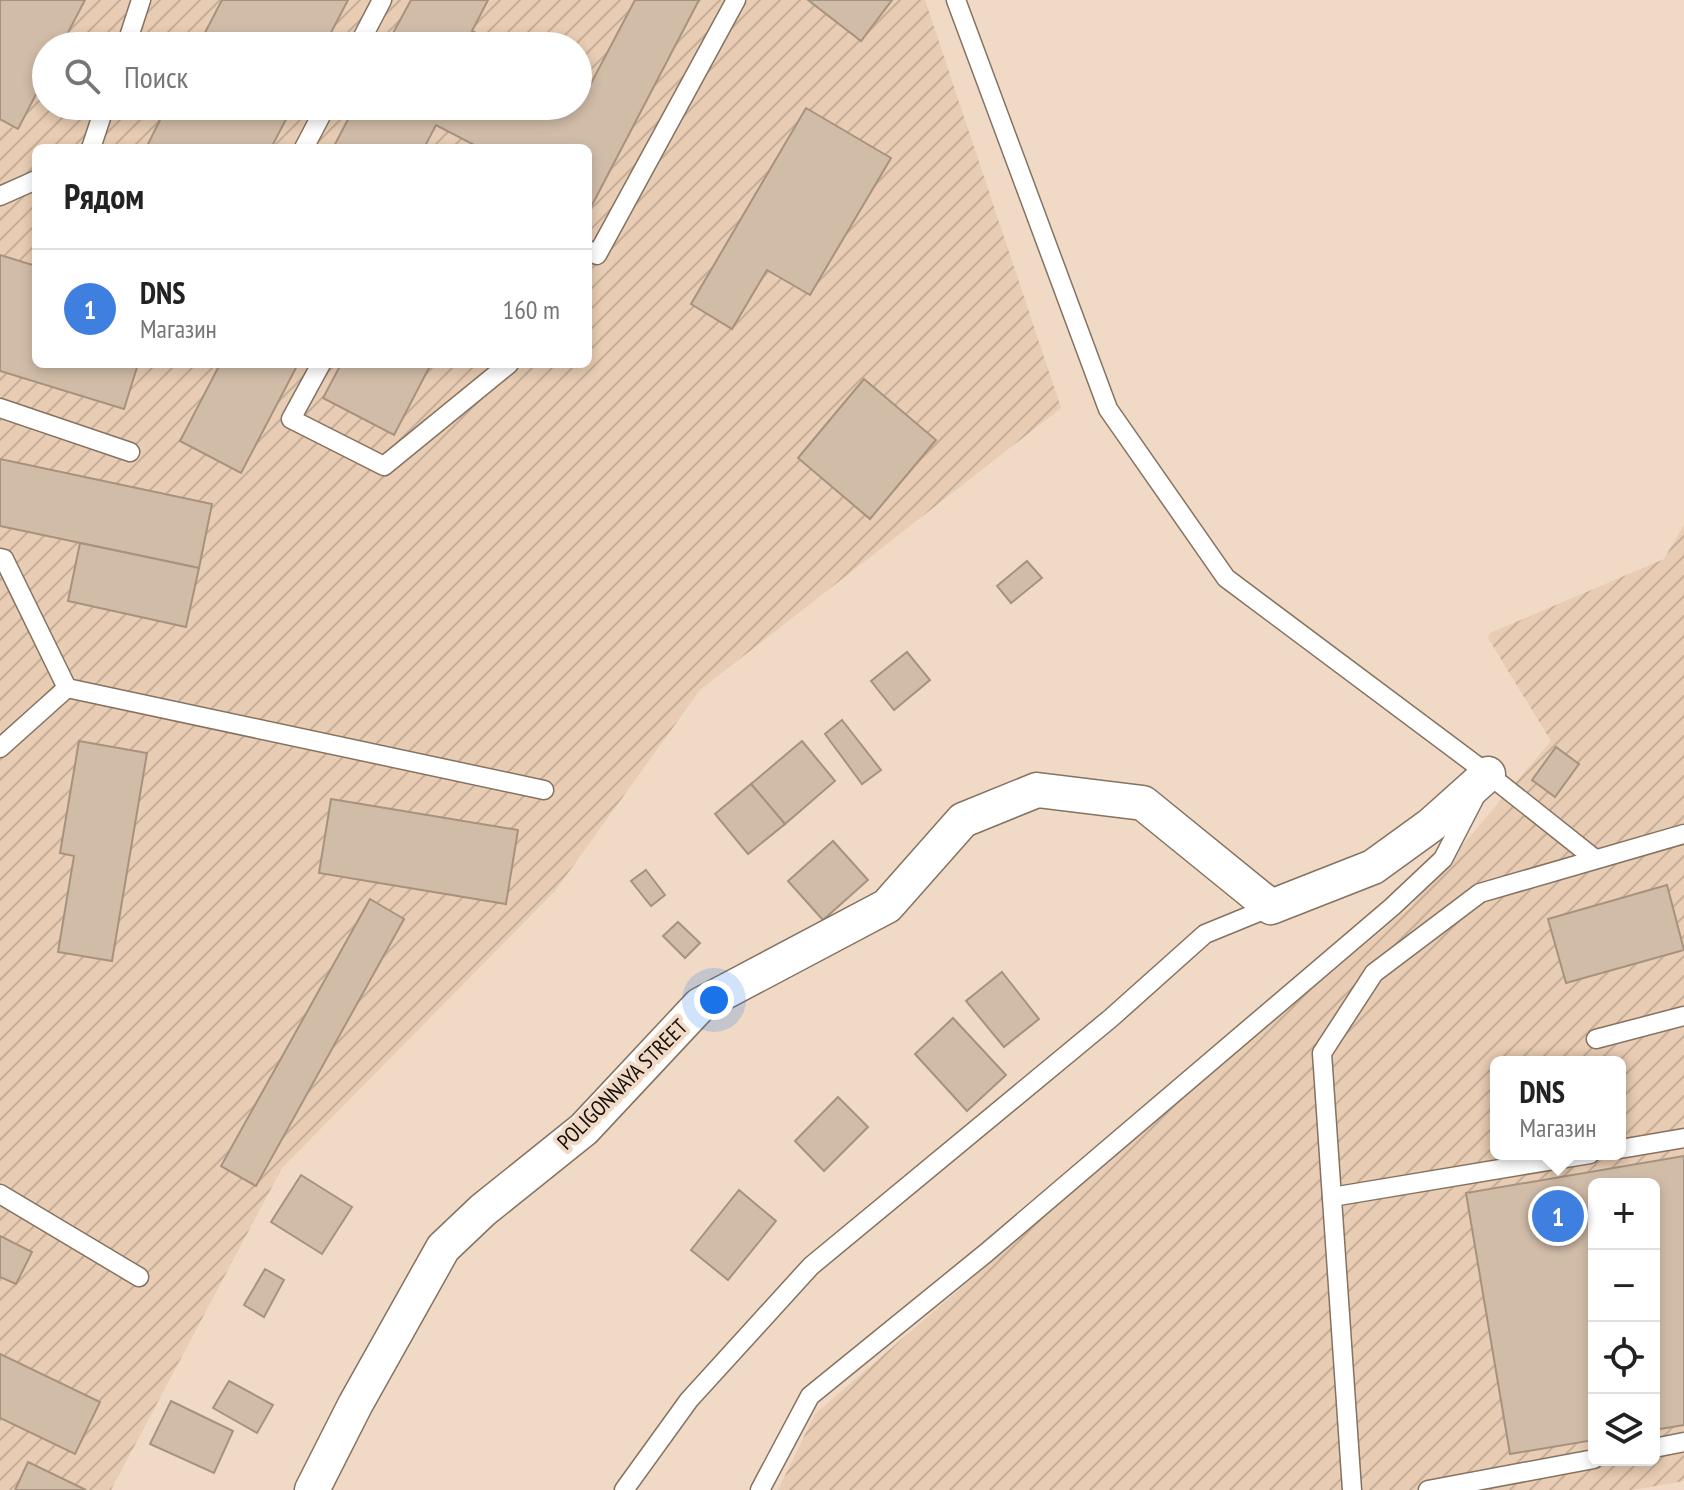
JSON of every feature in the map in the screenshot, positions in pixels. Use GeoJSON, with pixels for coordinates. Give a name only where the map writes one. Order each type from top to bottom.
{"type":"FeatureCollection","features":[{"type":"Feature","properties":{"kind":"street"},"geometry":{"type":"LineString","coordinates":[[1271,907],[1373,867],[1431,825],[1488,774]]}},
{"type":"Feature","properties":{"kind":"street","name":"POLIGONNAYA STREET"},"geometry":{"type":"LineString","coordinates":[[312,1490],[355,1405],[443,1248],[483,1210],[584,1129],[700,1005],[887,906],[963,820],[1037,790],[1143,803],[1271,907]]}},
{"type":"Feature","properties":{"kind":"lane"},"geometry":{"type":"LineString","coordinates":[[131,32],[141,0]]}},
{"type":"Feature","properties":{"kind":"lane"},"geometry":{"type":"LineString","coordinates":[[365,32],[382,0]]}},
{"type":"Feature","properties":{"kind":"lane"},"geometry":{"type":"LineString","coordinates":[[592,256],[736,0]]}},
{"type":"Feature","properties":{"kind":"lane"},"geometry":{"type":"LineString","coordinates":[[956,0],[1108,409],[1226,578],[1488,774],[1595,859]]}},
{"type":"Feature","properties":{"kind":"lane"},"geometry":{"type":"LineString","coordinates":[[92,144],[100,120]]}},
{"type":"Feature","properties":{"kind":"lane"},"geometry":{"type":"LineString","coordinates":[[306,144],[319,120]]}},
{"type":"Feature","properties":{"kind":"lane"},"geometry":{"type":"LineString","coordinates":[[0,196],[32,182]]}},
{"type":"Feature","properties":{"kind":"lane"},"geometry":{"type":"LineString","coordinates":[[319,368],[291,419],[384,466],[504,368]]}},
{"type":"Feature","properties":{"kind":"lane"},"geometry":{"type":"LineString","coordinates":[[0,408],[130,452]]}},
{"type":"Feature","properties":{"kind":"lane"},"geometry":{"type":"LineString","coordinates":[[0,558],[4,559],[67,688]]}},
{"type":"Feature","properties":{"kind":"lane"},"geometry":{"type":"LineString","coordinates":[[0,748],[67,688]]}},
{"type":"Feature","properties":{"kind":"lane"},"geometry":{"type":"LineString","coordinates":[[67,688],[544,790]]}},
{"type":"Feature","properties":{"kind":"lane"},"geometry":{"type":"LineString","coordinates":[[760,1490],[810,1396],[1033,1213],[1392,907],[1443,859],[1488,774]]}},
{"type":"Feature","properties":{"kind":"lane"},"geometry":{"type":"LineString","coordinates":[[1352,1490],[1322,1053],[1374,973],[1480,893],[1684,834]]}},
{"type":"Feature","properties":{"kind":"lane"},"geometry":{"type":"LineString","coordinates":[[624,1490],[689,1400],[811,1266],[1111,1018],[1205,934],[1271,907]]}},
{"type":"Feature","properties":{"kind":"lane"},"geometry":{"type":"LineString","coordinates":[[1596,1039],[1684,1016]]}},
{"type":"Feature","properties":{"kind":"lane"},"geometry":{"type":"LineString","coordinates":[[1626,1148],[1684,1138]]}},
{"type":"Feature","properties":{"kind":"lane"},"geometry":{"type":"LineString","coordinates":[[1332,1197],[1554,1160]]}},
{"type":"Feature","properties":{"kind":"lane"},"geometry":{"type":"LineString","coordinates":[[0,1194],[139,1277]]}},
{"type":"Feature","properties":{"kind":"lane"},"geometry":{"type":"LineString","coordinates":[[1660,1447],[1684,1442]]}},
{"type":"Feature","properties":{"kind":"lane"},"geometry":{"type":"LineString","coordinates":[[1428,1490],[1588,1460]]}},
{"type":"Feature","properties":{"kind":"shaded area"},"geometry":{"type":"Polygon","coordinates":[[[0,0],[925,0],[1061,408],[700,690],[555,891],[282,1168],[111,1490],[0,1490],[0,0]]]}},
{"type":"Feature","properties":{"kind":"shaded area"},"geometry":{"type":"Polygon","coordinates":[[[1684,525],[1684,1481],[1633,1490],[778,1490],[815,1414],[1187,1093],[1410,907],[1551,741],[1488,638],[1490,633],[1664,559],[1684,525]]]}},
{"type":"Feature","properties":{"kind":"building"},"geometry":{"type":"Polygon","coordinates":[[[0,0],[85,0],[68,32],[32,32],[32,102],[18,129],[0,119],[0,0]]]}},
{"type":"Feature","properties":{"kind":"building"},"geometry":{"type":"Polygon","coordinates":[[[222,0],[348,0],[331,32],[205,32],[222,0]]]}},
{"type":"Feature","properties":{"kind":"building"},"geometry":{"type":"Polygon","coordinates":[[[411,0],[488,0],[474,32],[394,32],[411,0]]]}},
{"type":"Feature","properties":{"kind":"building"},"geometry":{"type":"Polygon","coordinates":[[[635,0],[699,0],[592,205],[592,144],[472,144],[436,125],[426,144],[335,144],[348,120],[592,120],[592,82],[635,0]]]}},
{"type":"Feature","properties":{"kind":"building"},"geometry":{"type":"Polygon","coordinates":[[[808,0],[892,0],[861,41],[808,0]]]}},
{"type":"Feature","properties":{"kind":"building"},"geometry":{"type":"Polygon","coordinates":[[[806,108],[891,158],[810,295],[767,270],[732,329],[691,304],[806,108]]]}},
{"type":"Feature","properties":{"kind":"building"},"geometry":{"type":"Polygon","coordinates":[[[160,120],[286,120],[273,144],[148,144],[160,120]]]}},
{"type":"Feature","properties":{"kind":"building"},"geometry":{"type":"Polygon","coordinates":[[[0,255],[32,265],[32,368],[137,368],[124,409],[0,371],[0,255]]]}},
{"type":"Feature","properties":{"kind":"building"},"geometry":{"type":"Polygon","coordinates":[[[218,368],[296,368],[241,473],[180,441],[218,368]]]}},
{"type":"Feature","properties":{"kind":"building"},"geometry":{"type":"Polygon","coordinates":[[[339,368],[429,368],[394,435],[323,398],[339,368]]]}},
{"type":"Feature","properties":{"kind":"building"},"geometry":{"type":"Polygon","coordinates":[[[864,379],[936,440],[870,519],[798,458],[864,379]]]}},
{"type":"Feature","properties":{"kind":"building"},"geometry":{"type":"Polygon","coordinates":[[[0,459],[212,504],[199,568],[0,526],[0,459]]]}},
{"type":"Feature","properties":{"kind":"building"},"geometry":{"type":"Polygon","coordinates":[[[80,543],[199,568],[186,627],[68,601],[80,543]]]}},
{"type":"Feature","properties":{"kind":"building"},"geometry":{"type":"Polygon","coordinates":[[[1027,561],[1042,578],[1011,603],[997,586],[1027,561]]]}},
{"type":"Feature","properties":{"kind":"building"},"geometry":{"type":"Polygon","coordinates":[[[907,652],[930,680],[894,710],[871,681],[907,652]]]}},
{"type":"Feature","properties":{"kind":"building"},"geometry":{"type":"Polygon","coordinates":[[[842,720],[881,770],[862,784],[825,734],[842,720]]]}},
{"type":"Feature","properties":{"kind":"building"},"geometry":{"type":"Polygon","coordinates":[[[79,741],[147,753],[112,961],[58,952],[74,856],[60,853],[79,741]]]}},
{"type":"Feature","properties":{"kind":"building"},"geometry":{"type":"Polygon","coordinates":[[[802,741],[835,781],[785,824],[751,784],[802,741]]]}},
{"type":"Feature","properties":{"kind":"building"},"geometry":{"type":"Polygon","coordinates":[[[1556,747],[1579,764],[1555,797],[1532,780],[1556,747]]]}},
{"type":"Feature","properties":{"kind":"building"},"geometry":{"type":"Polygon","coordinates":[[[751,784],[785,824],[748,854],[715,814],[751,784]]]}},
{"type":"Feature","properties":{"kind":"building"},"geometry":{"type":"Polygon","coordinates":[[[331,799],[518,830],[506,904],[319,873],[331,799]]]}},
{"type":"Feature","properties":{"kind":"building"},"geometry":{"type":"Polygon","coordinates":[[[833,841],[868,880],[823,920],[788,881],[833,841]]]}},
{"type":"Feature","properties":{"kind":"building"},"geometry":{"type":"Polygon","coordinates":[[[646,870],[665,895],[651,906],[631,881],[646,870]]]}},
{"type":"Feature","properties":{"kind":"building"},"geometry":{"type":"Polygon","coordinates":[[[1667,885],[1684,950],[1566,983],[1548,919],[1667,885]]]}},
{"type":"Feature","properties":{"kind":"building"},"geometry":{"type":"Polygon","coordinates":[[[370,899],[404,919],[256,1186],[221,1166],[370,899]]]}},
{"type":"Feature","properties":{"kind":"building"},"geometry":{"type":"Polygon","coordinates":[[[678,922],[700,943],[685,958],[663,936],[678,922]]]}},
{"type":"Feature","properties":{"kind":"building"},"geometry":{"type":"Polygon","coordinates":[[[1002,972],[1039,1019],[1004,1047],[966,1001],[1002,972]]]}},
{"type":"Feature","properties":{"kind":"building"},"geometry":{"type":"Polygon","coordinates":[[[953,1018],[1006,1075],[967,1111],[915,1054],[953,1018]]]}},
{"type":"Feature","properties":{"kind":"building"},"geometry":{"type":"Polygon","coordinates":[[[838,1097],[868,1127],[824,1171],[795,1141],[838,1097]]]}},
{"type":"Feature","properties":{"kind":"building"},"geometry":{"type":"Polygon","coordinates":[[[1684,1156],[1684,1425],[1660,1429],[1660,1178],[1588,1178],[1588,1441],[1510,1454],[1466,1193],[1684,1156]]]}},
{"type":"Feature","properties":{"kind":"building"},"geometry":{"type":"Polygon","coordinates":[[[301,1175],[352,1207],[322,1254],[271,1222],[301,1175]]]}},
{"type":"Feature","properties":{"kind":"building"},"geometry":{"type":"Polygon","coordinates":[[[739,1190],[776,1221],[728,1280],[691,1250],[739,1190]]]}},
{"type":"Feature","properties":{"kind":"building"},"geometry":{"type":"Polygon","coordinates":[[[0,1236],[32,1252],[16,1284],[0,1277],[0,1236]]]}},
{"type":"Feature","properties":{"kind":"building"},"geometry":{"type":"Polygon","coordinates":[[[265,1269],[284,1280],[264,1317],[244,1305],[265,1269]]]}},
{"type":"Feature","properties":{"kind":"building"},"geometry":{"type":"Polygon","coordinates":[[[0,1354],[100,1402],[75,1454],[0,1418],[0,1354]]]}},
{"type":"Feature","properties":{"kind":"building"},"geometry":{"type":"Polygon","coordinates":[[[229,1381],[273,1405],[257,1433],[213,1408],[229,1381]]]}},
{"type":"Feature","properties":{"kind":"building"},"geometry":{"type":"Polygon","coordinates":[[[171,1401],[233,1431],[214,1473],[150,1444],[171,1401]]]}},
{"type":"Feature","properties":{"kind":"building"},"geometry":{"type":"Polygon","coordinates":[[[28,1462],[86,1490],[15,1490],[28,1462]]]}},
{"type":"Feature","properties":{"kind":"place","name":"DNS"},"geometry":{"type":"Point","coordinates":[1558,1216]}}]}
